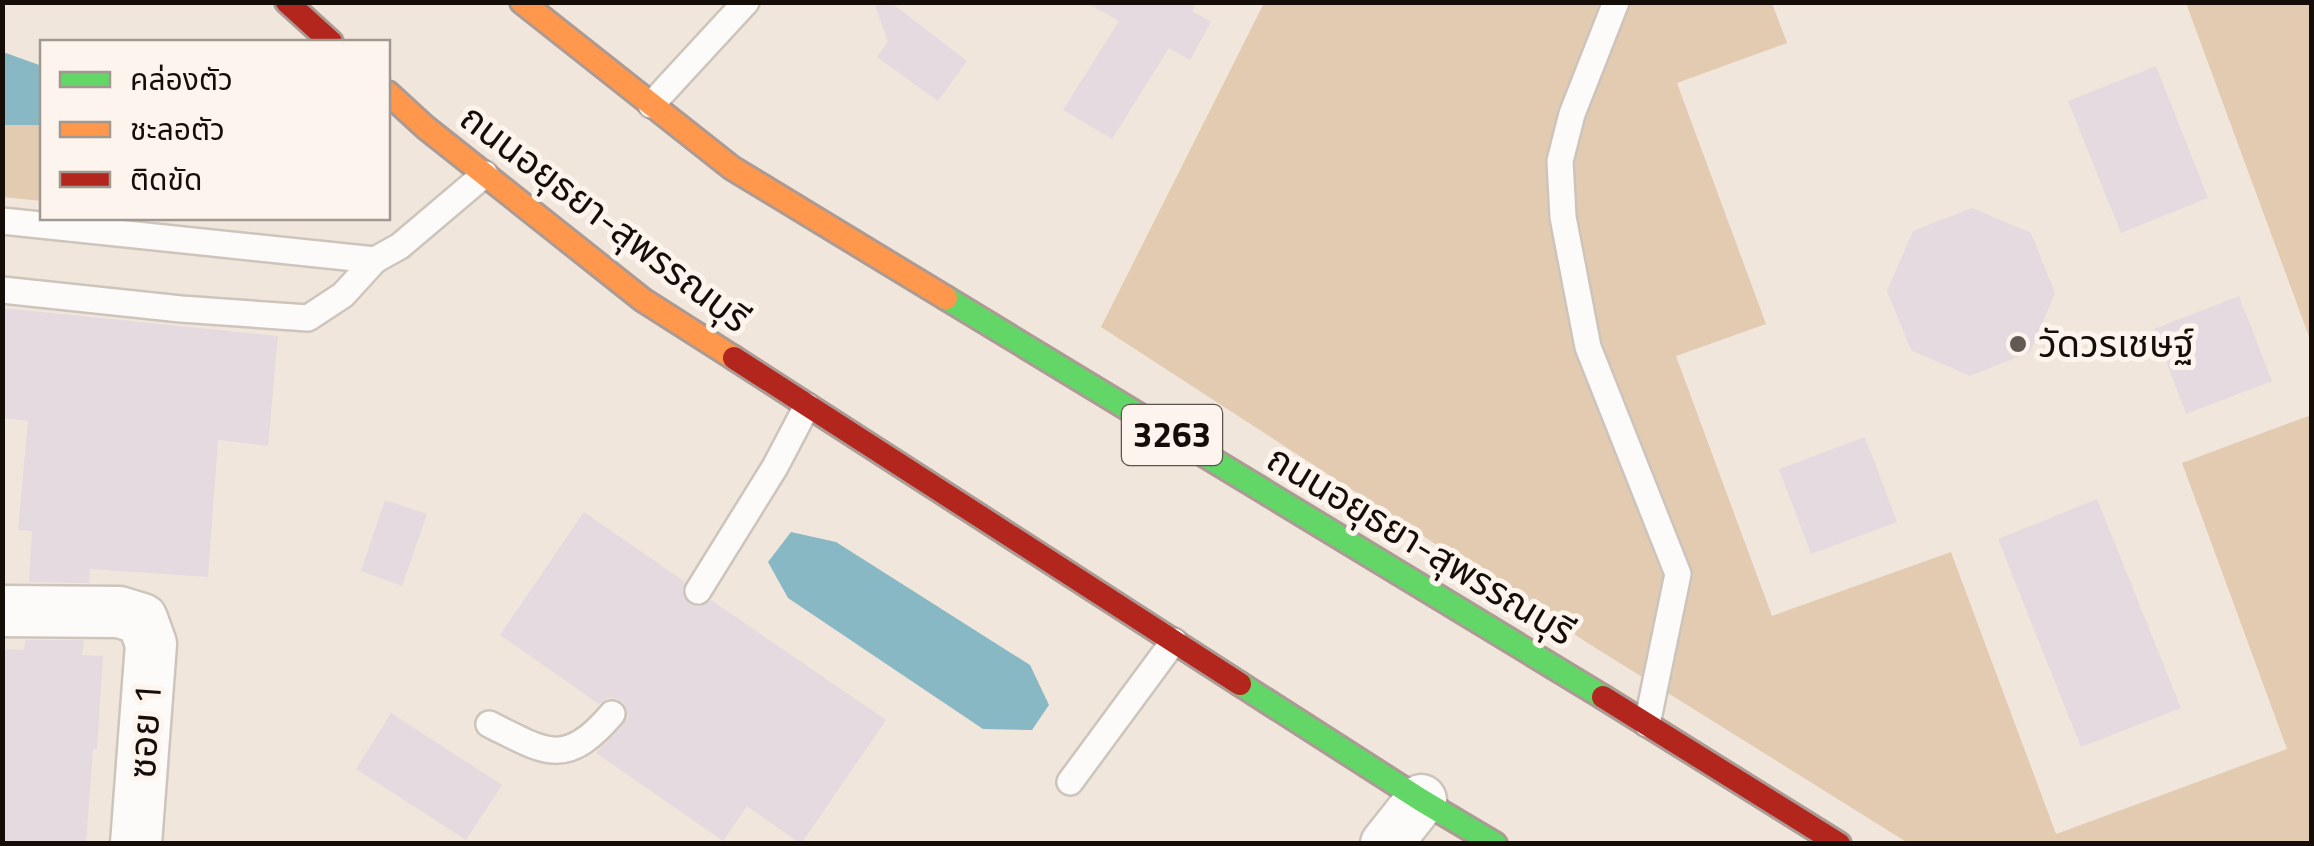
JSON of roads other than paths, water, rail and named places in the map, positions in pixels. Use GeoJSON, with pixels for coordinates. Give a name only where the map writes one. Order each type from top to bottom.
{"type":"FeatureCollection","features":[{"type":"Feature","properties":{"kind":"main road"},"geometry":{"type":"LineString","coordinates":[[287,2],[329,40]]}},
{"type":"Feature","properties":{"kind":"main road","name":"ถนนอยุธยา-สุพรรณบุรี"},"geometry":{"type":"LineString","coordinates":[[522,2],[732,168],[1839,844]]}},
{"type":"Feature","properties":{"kind":"main road","name":"ถนนอยุธยา-สุพรรณบุรี"},"geometry":{"type":"LineString","coordinates":[[390,95],[644,300],[1494,844]]}},
{"type":"Feature","properties":{"kind":"street","name":"ซอย 1"},"geometry":{"type":"LineString","coordinates":[[2,611],[119,612],[142,620],[151,644],[136,844]]}},
{"type":"Feature","properties":{"kind":"street"},"geometry":{"type":"LineString","coordinates":[[1386,844],[1421,800]]}},
{"type":"Feature","properties":{"kind":"lane"},"geometry":{"type":"LineString","coordinates":[[652,105],[746,2]]}},
{"type":"Feature","properties":{"kind":"lane"},"geometry":{"type":"LineString","coordinates":[[1616,2],[1572,114],[1560,161],[1562,216],[1588,346],[1678,574],[1647,724]]}},
{"type":"Feature","properties":{"kind":"lane"},"geometry":{"type":"LineString","coordinates":[[2,290],[308,318],[343,296],[376,260],[400,246],[485,174]]}},
{"type":"Feature","properties":{"kind":"lane"},"geometry":{"type":"LineString","coordinates":[[2,221],[376,260]]}},
{"type":"Feature","properties":{"kind":"lane"},"geometry":{"type":"LineString","coordinates":[[698,591],[775,467],[807,406]]}},
{"type":"Feature","properties":{"kind":"lane"},"geometry":{"type":"LineString","coordinates":[[1070,782],[1174,641]]}},
{"type":"Feature","properties":{"kind":"lane"},"geometry":{"type":"LineString","coordinates":[[489,724],[532,746],[562,750],[594,735],[612,714]]}},
{"type":"Feature","properties":{"kind":"water"},"geometry":{"type":"Polygon","coordinates":[[[3,52],[40,65],[40,125],[3,125],[3,52]]]}},
{"type":"Feature","properties":{"kind":"water"},"geometry":{"type":"Polygon","coordinates":[[[791,532],[836,542],[1030,665],[1049,705],[1032,730],[983,729],[788,598],[768,562],[791,532]]]}},
{"type":"Feature","properties":{"kind":"place","name":"วัดวรเชษฐ์"},"geometry":{"type":"Point","coordinates":[2018,344]}}]}
